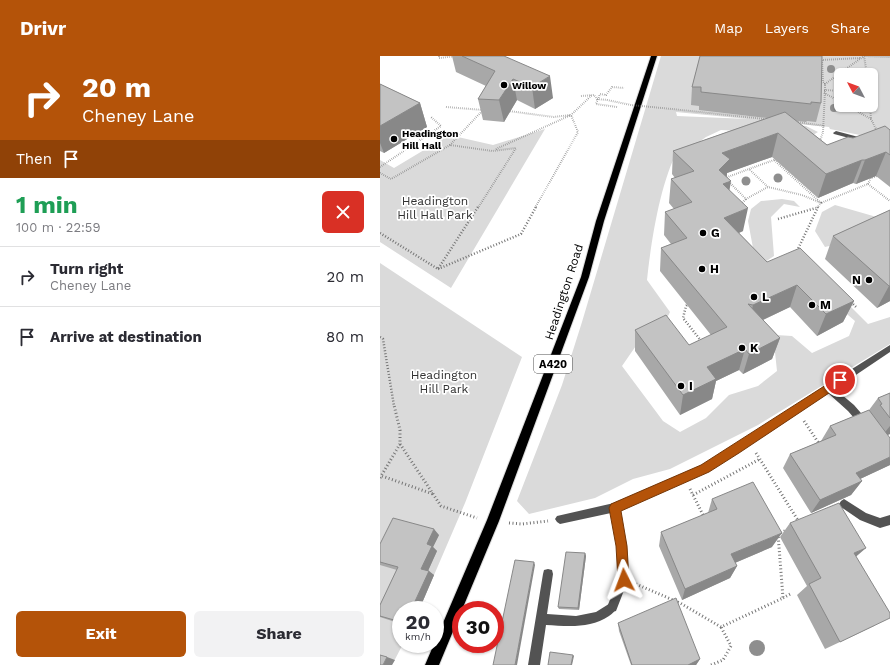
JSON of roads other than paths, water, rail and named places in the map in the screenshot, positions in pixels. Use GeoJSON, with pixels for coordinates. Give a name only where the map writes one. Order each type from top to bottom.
{"type":"FeatureCollection","features":[{"type":"Feature","properties":{"kind":"main road","name":"Headington Road"},"geometry":{"type":"LineString","coordinates":[[432,665],[493,521],[584,277],[600,222],[654,56]]}},
{"type":"Feature","properties":{"kind":"street"},"geometry":{"type":"LineString","coordinates":[[836,134],[881,143]]}},
{"type":"Feature","properties":{"kind":"street"},"geometry":{"type":"LineString","coordinates":[[841,142],[853,137]]}},
{"type":"Feature","properties":{"kind":"street"},"geometry":{"type":"LineString","coordinates":[[560,519],[615,508],[705,468],[890,348]]}},
{"type":"Feature","properties":{"kind":"street"},"geometry":{"type":"LineString","coordinates":[[828,388],[851,408],[871,433]]}},
{"type":"Feature","properties":{"kind":"street"},"geometry":{"type":"LineString","coordinates":[[844,504],[869,519],[880,523],[890,520]]}},
{"type":"Feature","properties":{"kind":"street"},"geometry":{"type":"LineString","coordinates":[[541,619],[576,621],[598,617],[612,607],[624,580],[622,546],[615,508]]}},
{"type":"Feature","properties":{"kind":"street"},"geometry":{"type":"LineString","coordinates":[[534,665],[548,574]]}},
{"type":"Feature","properties":{"kind":"place","name":"Willow"},"geometry":{"type":"Point","coordinates":[504,85]}},
{"type":"Feature","properties":{"kind":"place","name":"Headington Hill Hall"},"geometry":{"type":"Point","coordinates":[394,139]}},
{"type":"Feature","properties":{"kind":"place","name":"G"},"geometry":{"type":"Point","coordinates":[703,233]}},
{"type":"Feature","properties":{"kind":"place","name":"H"},"geometry":{"type":"Point","coordinates":[702,269]}},
{"type":"Feature","properties":{"kind":"place","name":"N"},"geometry":{"type":"Point","coordinates":[869,280]}},
{"type":"Feature","properties":{"kind":"place","name":"L"},"geometry":{"type":"Point","coordinates":[754,297]}},
{"type":"Feature","properties":{"kind":"place","name":"M"},"geometry":{"type":"Point","coordinates":[812,305]}},
{"type":"Feature","properties":{"kind":"place","name":"K"},"geometry":{"type":"Point","coordinates":[742,348]}},
{"type":"Feature","properties":{"kind":"place","name":"I"},"geometry":{"type":"Point","coordinates":[681,386]}},
{"type":"Feature","properties":{"kind":"park label","name":"Headington Hill Hall Park"},"geometry":{"type":"Point","coordinates":[435,208]}},
{"type":"Feature","properties":{"kind":"park label","name":"Headington Hill Park"},"geometry":{"type":"Point","coordinates":[444,382]}}]}
